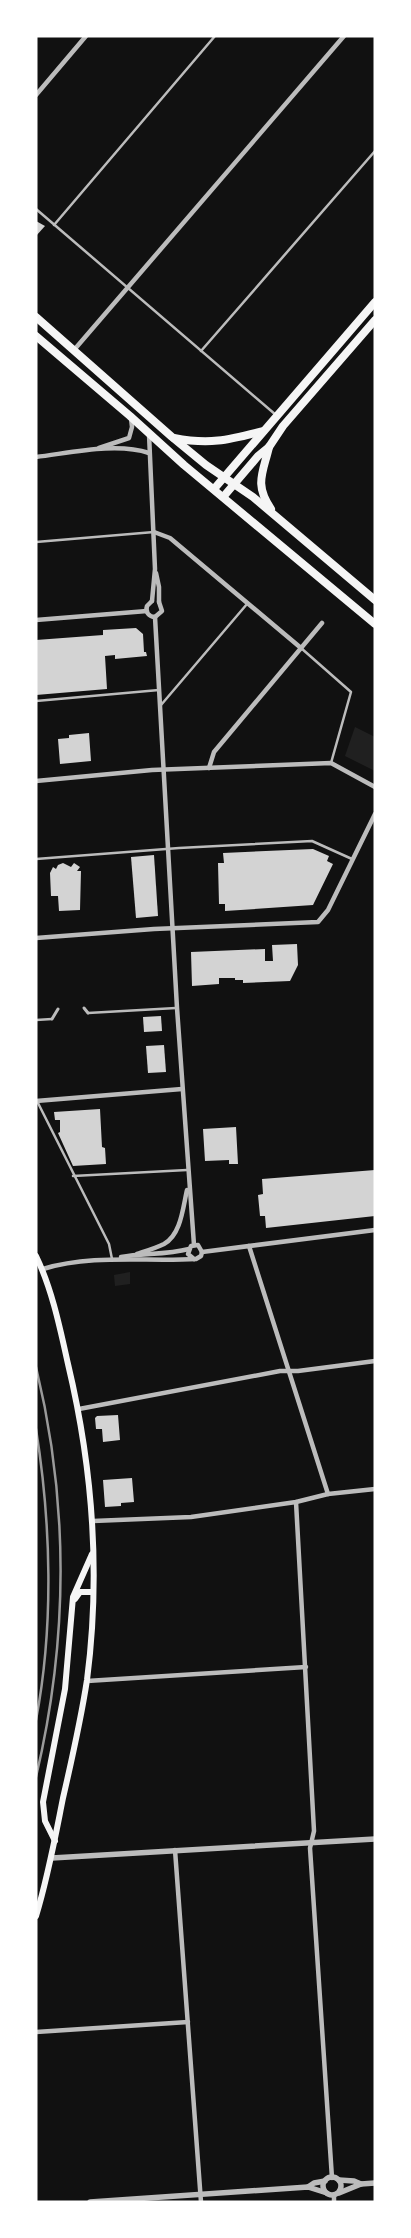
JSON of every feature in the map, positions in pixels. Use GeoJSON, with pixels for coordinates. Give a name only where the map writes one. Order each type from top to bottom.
{"type":"FeatureCollection","features":[{"type":"Feature","properties":{"kind":"highway"},"geometry":{"type":"LineString","coordinates":[[214,489],[375,302]]}},
{"type":"Feature","properties":{"kind":"highway"},"geometry":{"type":"LineString","coordinates":[[36,317],[172,437],[206,465],[276,516],[375,600]]}},
{"type":"Feature","properties":{"kind":"highway"},"geometry":{"type":"LineString","coordinates":[[224,496],[258,456],[269,447],[283,426],[375,320]]}},
{"type":"Feature","properties":{"kind":"highway"},"geometry":{"type":"LineString","coordinates":[[36,336],[375,624]]}},
{"type":"Feature","properties":{"kind":"highway"},"geometry":{"type":"LineString","coordinates":[[172,437],[198,442],[225,441],[264,431]]}},
{"type":"Feature","properties":{"kind":"highway"},"geometry":{"type":"LineString","coordinates":[[269,447],[261,475],[261,489],[264,498],[276,516]]}},
{"type":"Feature","properties":{"kind":"main road"},"geometry":{"type":"LineString","coordinates":[[36,1256],[43,1269],[79,1409],[93,1521],[93,1592],[86,1681],[52,1858],[36,1916]]}},
{"type":"Feature","properties":{"kind":"main road"},"geometry":{"type":"LineString","coordinates":[[54,1841],[45,1821],[43,1802],[72,1605],[75,1591],[93,1551]]}},
{"type":"Feature","properties":{"kind":"main road"},"geometry":{"type":"LineString","coordinates":[[72,1605],[80,1592],[93,1592]]}},
{"type":"Feature","properties":{"kind":"street"},"geometry":{"type":"LineString","coordinates":[[36,95],[86,36]]}},
{"type":"Feature","properties":{"kind":"street"},"geometry":{"type":"LineString","coordinates":[[74,350],[344,36]]}},
{"type":"Feature","properties":{"kind":"street"},"geometry":{"type":"LineString","coordinates":[[96,449],[129,438],[132,427],[130,416]]}},
{"type":"Feature","properties":{"kind":"street"},"geometry":{"type":"LineString","coordinates":[[150,433],[149,453],[155,569],[152,601],[147,606],[147,612],[150,616],[155,617]]}},
{"type":"Feature","properties":{"kind":"street"},"geometry":{"type":"LineString","coordinates":[[36,457],[96,449],[139,450],[149,453]]}},
{"type":"Feature","properties":{"kind":"street"},"geometry":{"type":"LineString","coordinates":[[154,532],[170,538],[301,648]]}},
{"type":"Feature","properties":{"kind":"street"},"geometry":{"type":"LineString","coordinates":[[155,569],[159,587],[159,602],[162,607],[162,612],[155,617]]}},
{"type":"Feature","properties":{"kind":"street"},"geometry":{"type":"LineString","coordinates":[[152,601],[159,602]]}},
{"type":"Feature","properties":{"kind":"street"},"geometry":{"type":"LineString","coordinates":[[36,620],[147,612]]}},
{"type":"Feature","properties":{"kind":"street"},"geometry":{"type":"LineString","coordinates":[[155,617],[172,929],[187,1170],[194,1245]]}},
{"type":"Feature","properties":{"kind":"street"},"geometry":{"type":"LineString","coordinates":[[209,768],[214,752],[322,623]]}},
{"type":"Feature","properties":{"kind":"street"},"geometry":{"type":"LineString","coordinates":[[36,781],[164,769],[331,763],[375,787]]}},
{"type":"Feature","properties":{"kind":"street"},"geometry":{"type":"LineString","coordinates":[[36,938],[318,922],[328,910],[375,814]]}},
{"type":"Feature","properties":{"kind":"street"},"geometry":{"type":"LineString","coordinates":[[84,1008],[88,1012]]}},
{"type":"Feature","properties":{"kind":"street"},"geometry":{"type":"LineString","coordinates":[[52,1019],[58,1009]]}},
{"type":"Feature","properties":{"kind":"street"},"geometry":{"type":"LineString","coordinates":[[37,1101],[182,1089]]}},
{"type":"Feature","properties":{"kind":"street"},"geometry":{"type":"LineString","coordinates":[[137,1254],[163,1244],[172,1236],[179,1221],[189,1184]]}},
{"type":"Feature","properties":{"kind":"street"},"geometry":{"type":"LineString","coordinates":[[202,1252],[375,1230]]}},
{"type":"Feature","properties":{"kind":"street"},"geometry":{"type":"LineString","coordinates":[[112,1259],[137,1254],[169,1253],[189,1249],[194,1245]]}},
{"type":"Feature","properties":{"kind":"street"},"geometry":{"type":"LineString","coordinates":[[194,1245],[200,1247],[202,1252]]}},
{"type":"Feature","properties":{"kind":"street"},"geometry":{"type":"LineString","coordinates":[[249,1246],[328,1494]]}},
{"type":"Feature","properties":{"kind":"street"},"geometry":{"type":"LineString","coordinates":[[189,1249],[189,1256],[195,1259]]}},
{"type":"Feature","properties":{"kind":"street"},"geometry":{"type":"LineString","coordinates":[[43,1269],[66,1262],[112,1259],[195,1259],[200,1257],[202,1252]]}},
{"type":"Feature","properties":{"kind":"street"},"geometry":{"type":"LineString","coordinates":[[79,1409],[280,1371],[375,1361]]}},
{"type":"Feature","properties":{"kind":"street"},"geometry":{"type":"LineString","coordinates":[[93,1521],[191,1517],[296,1502],[328,1494],[375,1489]]}},
{"type":"Feature","properties":{"kind":"street"},"geometry":{"type":"LineString","coordinates":[[296,1502],[314,1831],[310,1848],[332,2178]]}},
{"type":"Feature","properties":{"kind":"street"},"geometry":{"type":"LineString","coordinates":[[86,1681],[306,1667]]}},
{"type":"Feature","properties":{"kind":"street"},"geometry":{"type":"LineString","coordinates":[[52,1858],[375,1839]]}},
{"type":"Feature","properties":{"kind":"street"},"geometry":{"type":"LineString","coordinates":[[175,1850],[200,2202]]}},
{"type":"Feature","properties":{"kind":"street"},"geometry":{"type":"LineString","coordinates":[[36,2032],[188,2022]]}},
{"type":"Feature","properties":{"kind":"street"},"geometry":{"type":"LineString","coordinates":[[308,2187],[314,2183],[332,2178],[361,2184],[375,2183]]}},
{"type":"Feature","properties":{"kind":"street"},"geometry":{"type":"LineString","coordinates":[[335,2196],[341,2185],[339,2180]]}},
{"type":"Feature","properties":{"kind":"street"},"geometry":{"type":"LineString","coordinates":[[325,2181],[324,2189],[326,2193]]}},
{"type":"Feature","properties":{"kind":"street"},"geometry":{"type":"LineString","coordinates":[[90,2202],[308,2187],[335,2196],[361,2184]]}},
{"type":"Feature","properties":{"kind":"lane"},"geometry":{"type":"LineString","coordinates":[[54,225],[215,36]]}},
{"type":"Feature","properties":{"kind":"lane"},"geometry":{"type":"LineString","coordinates":[[201,351],[375,151]]}},
{"type":"Feature","properties":{"kind":"lane"},"geometry":{"type":"LineString","coordinates":[[36,210],[277,416]]}},
{"type":"Feature","properties":{"kind":"lane"},"geometry":{"type":"LineString","coordinates":[[36,542],[154,532]]}},
{"type":"Feature","properties":{"kind":"lane"},"geometry":{"type":"LineString","coordinates":[[161,705],[248,603]]}},
{"type":"Feature","properties":{"kind":"lane"},"geometry":{"type":"LineString","coordinates":[[301,648],[352,692],[331,763]]}},
{"type":"Feature","properties":{"kind":"lane"},"geometry":{"type":"LineString","coordinates":[[36,702],[160,690]]}},
{"type":"Feature","properties":{"kind":"lane"},"geometry":{"type":"LineString","coordinates":[[36,859],[312,841],[352,859]]}},
{"type":"Feature","properties":{"kind":"lane"},"geometry":{"type":"LineString","coordinates":[[88,1012],[177,1008]]}},
{"type":"Feature","properties":{"kind":"lane"},"geometry":{"type":"LineString","coordinates":[[36,1020],[52,1019]]}},
{"type":"Feature","properties":{"kind":"lane"},"geometry":{"type":"LineString","coordinates":[[37,1101],[73,1176],[109,1244],[112,1259]]}},
{"type":"Feature","properties":{"kind":"lane"},"geometry":{"type":"LineString","coordinates":[[73,1176],[187,1170]]}},
{"type":"Feature","properties":{"kind":"shaded area"},"geometry":{"type":"Polygon","coordinates":[[[355,727],[375,737],[375,771],[345,756],[355,727]]]}},
{"type":"Feature","properties":{"kind":"shaded area"},"geometry":{"type":"Polygon","coordinates":[[[130,1272],[130,1284],[115,1286],[114,1275],[130,1272]]]}},
{"type":"Feature","properties":{"kind":"building"},"geometry":{"type":"Polygon","coordinates":[[[36,221],[45,226],[36,236],[36,221]]]}},
{"type":"Feature","properties":{"kind":"building"},"geometry":{"type":"Polygon","coordinates":[[[136,628],[143,634],[144,652],[146,652],[147,656],[115,659],[115,655],[105,656],[107,689],[36,695],[36,640],[103,635],[103,630],[136,628]]]}},
{"type":"Feature","properties":{"kind":"building"},"geometry":{"type":"Polygon","coordinates":[[[89,733],[91,761],[60,764],[58,739],[69,738],[69,735],[89,733]]]}},
{"type":"Feature","properties":{"kind":"building"},"geometry":{"type":"Polygon","coordinates":[[[313,849],[329,856],[327,861],[333,864],[313,905],[225,911],[225,904],[219,904],[218,863],[224,863],[223,853],[313,849]]]}},
{"type":"Feature","properties":{"kind":"building"},"geometry":{"type":"Polygon","coordinates":[[[154,855],[158,916],[136,918],[131,857],[154,855]]]}},
{"type":"Feature","properties":{"kind":"building"},"geometry":{"type":"Polygon","coordinates":[[[63,863],[71,867],[74,863],[80,867],[77,871],[81,871],[80,910],[59,911],[58,896],[51,896],[50,873],[53,867],[56,869],[58,865],[63,863]]]}},
{"type":"Feature","properties":{"kind":"building"},"geometry":{"type":"Polygon","coordinates":[[[297,944],[298,965],[290,981],[243,983],[243,980],[235,980],[235,978],[219,978],[219,984],[192,986],[191,952],[265,949],[265,961],[273,961],[272,945],[297,944]]]}},
{"type":"Feature","properties":{"kind":"building"},"geometry":{"type":"Polygon","coordinates":[[[161,1016],[162,1031],[144,1032],[143,1017],[161,1016]]]}},
{"type":"Feature","properties":{"kind":"building"},"geometry":{"type":"Polygon","coordinates":[[[164,1045],[166,1072],[148,1073],[146,1046],[164,1045]]]}},
{"type":"Feature","properties":{"kind":"building"},"geometry":{"type":"Polygon","coordinates":[[[100,1109],[102,1147],[105,1148],[106,1164],[73,1166],[58,1133],[60,1132],[60,1120],[55,1120],[54,1112],[100,1109]]]}},
{"type":"Feature","properties":{"kind":"building"},"geometry":{"type":"Polygon","coordinates":[[[236,1127],[238,1164],[229,1164],[229,1160],[205,1161],[203,1129],[236,1127]]]}},
{"type":"Feature","properties":{"kind":"building"},"geometry":{"type":"Polygon","coordinates":[[[375,1170],[375,1216],[266,1228],[265,1216],[260,1216],[258,1195],[263,1194],[262,1179],[375,1170]]]}},
{"type":"Feature","properties":{"kind":"building"},"geometry":{"type":"Polygon","coordinates":[[[118,1415],[120,1440],[103,1442],[102,1429],[96,1429],[95,1418],[97,1416],[118,1415]]]}},
{"type":"Feature","properties":{"kind":"building"},"geometry":{"type":"Polygon","coordinates":[[[132,1478],[134,1502],[121,1503],[121,1506],[105,1507],[103,1480],[132,1478]]]}},
{"type":"Feature","properties":{"kind":"railway"},"geometry":{"type":"LineString","coordinates":[[36,1367],[47,1418],[54,1469],[59,1521],[60,1572],[59,1624],[54,1675],[47,1726],[36,1777]]}},
{"type":"Feature","properties":{"kind":"railway"},"geometry":{"type":"LineString","coordinates":[[36,1429],[45,1501],[48,1574],[46,1648],[36,1720]]}}]}
